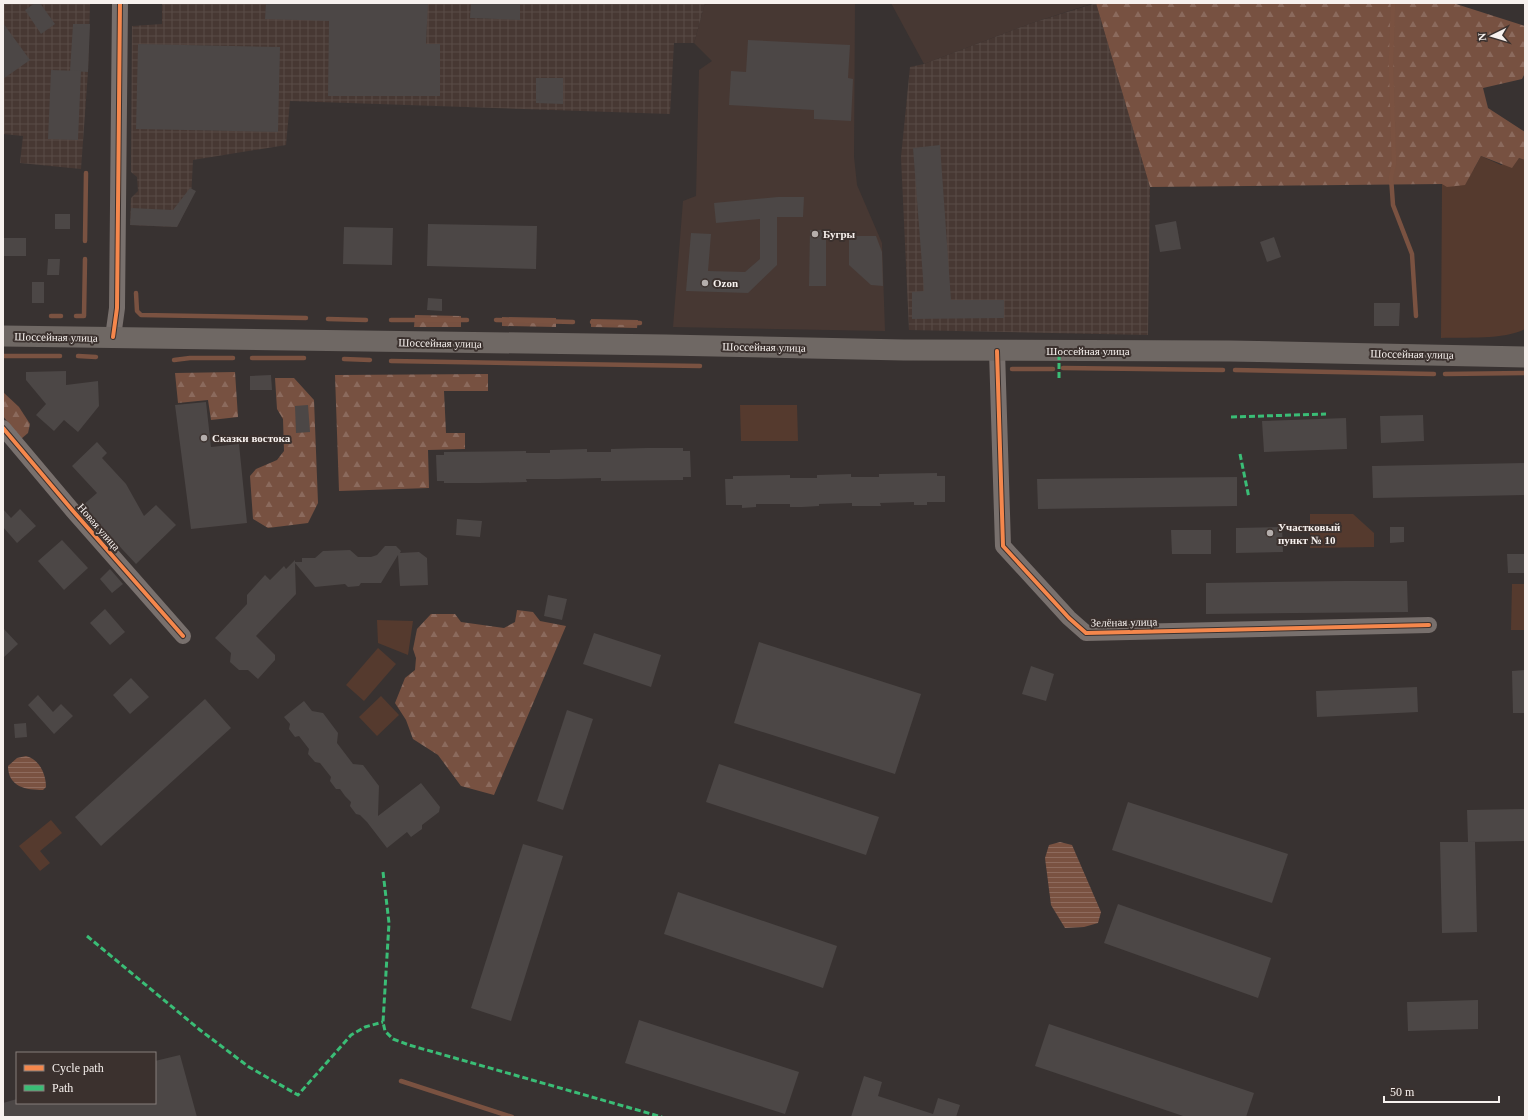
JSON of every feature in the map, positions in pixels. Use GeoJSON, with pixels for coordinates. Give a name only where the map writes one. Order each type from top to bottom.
{"type":"FeatureCollection","features":[{"type":"Feature","properties":{"kind":"main road","name":"Шоссейная улица"},"geometry":{"type":"LineString","coordinates":[[3,336],[997,351],[1230,351],[1525,357]]}},
{"type":"Feature","properties":{"kind":"street"},"geometry":{"type":"LineString","coordinates":[[113,337],[117,308],[120,3]]}},
{"type":"Feature","properties":{"kind":"street","name":"Зелёная улица"},"geometry":{"type":"LineString","coordinates":[[997,351],[1003,546],[1069,618],[1086,633],[1429,625]]}},
{"type":"Feature","properties":{"kind":"street","name":"Новая улица"},"geometry":{"type":"LineString","coordinates":[[3,428],[73,511],[183,636]]}},
{"type":"Feature","properties":{"kind":"shaded area"},"geometry":{"type":"Polygon","coordinates":[[[3,3],[90,4],[88,72],[81,169],[20,163],[23,136],[3,134],[3,3]]]}},
{"type":"Feature","properties":{"kind":"shaded area"},"geometry":{"type":"Polygon","coordinates":[[[162,3],[705,3],[694,43],[674,43],[670,114],[290,101],[286,145],[193,160],[191,199],[177,227],[130,225],[131,198],[138,191],[137,177],[131,172],[132,26],[162,24],[162,3]]]}},
{"type":"Feature","properties":{"kind":"shaded area"},"geometry":{"type":"Polygon","coordinates":[[[705,3],[855,3],[854,157],[857,185],[882,243],[885,331],[673,327],[683,201],[696,196],[699,70],[712,61],[694,43],[705,3]]]}},
{"type":"Feature","properties":{"kind":"shaded area"},"geometry":{"type":"Polygon","coordinates":[[[891,3],[1094,3],[1032,23],[924,64],[891,3]]]}},
{"type":"Feature","properties":{"kind":"shaded area"},"geometry":{"type":"Polygon","coordinates":[[[1096,3],[1150,187],[1148,335],[909,330],[901,157],[910,67],[924,64],[1032,23],[1096,3]]]}},
{"type":"Feature","properties":{"kind":"shaded area"},"geometry":{"type":"Polygon","coordinates":[[[1481,156],[1501,165],[1519,158],[1525,160],[1525,329],[1506,335],[1473,338],[1441,338],[1442,184],[1474,169],[1481,156]]]}},
{"type":"Feature","properties":{"kind":"shaded area"},"geometry":{"type":"Polygon","coordinates":[[[740,405],[797,405],[798,441],[741,441],[740,405]]]}},
{"type":"Feature","properties":{"kind":"shaded area"},"geometry":{"type":"Polygon","coordinates":[[[1310,514],[1353,514],[1374,533],[1374,547],[1310,548],[1310,514]]]}},
{"type":"Feature","properties":{"kind":"shaded area"},"geometry":{"type":"Polygon","coordinates":[[[1512,584],[1525,584],[1525,630],[1511,630],[1512,584]]]}},
{"type":"Feature","properties":{"kind":"shaded area"},"geometry":{"type":"Polygon","coordinates":[[[377,620],[413,621],[408,655],[378,643],[377,620]]]}},
{"type":"Feature","properties":{"kind":"shaded area"},"geometry":{"type":"Polygon","coordinates":[[[378,648],[396,664],[364,701],[346,685],[378,648]]]}},
{"type":"Feature","properties":{"kind":"shaded area"},"geometry":{"type":"Polygon","coordinates":[[[381,696],[399,715],[377,736],[359,717],[381,696]]]}},
{"type":"Feature","properties":{"kind":"shaded area"},"geometry":{"type":"Polygon","coordinates":[[[26,756],[35,760],[43,772],[46,787],[43,790],[24,788],[19,786],[11,779],[8,766],[17,758],[26,756]]]}},
{"type":"Feature","properties":{"kind":"shaded area"},"geometry":{"type":"Polygon","coordinates":[[[51,820],[62,833],[40,851],[50,863],[40,871],[19,846],[51,820]]]}},
{"type":"Feature","properties":{"kind":"shaded area"},"geometry":{"type":"Polygon","coordinates":[[[1060,842],[1072,845],[1101,912],[1098,923],[1084,927],[1065,928],[1051,905],[1045,858],[1049,845],[1060,842]]]}},
{"type":"Feature","properties":{"kind":"green space"},"geometry":{"type":"Polygon","coordinates":[[[1096,3],[1453,3],[1525,26],[1525,73],[1522,79],[1483,88],[1488,108],[1525,132],[1525,160],[1519,158],[1512,168],[1481,156],[1465,185],[1447,187],[1442,184],[1150,187],[1096,3]]]}},
{"type":"Feature","properties":{"kind":"green space"},"geometry":{"type":"Polygon","coordinates":[[[415,315],[461,316],[461,327],[414,327],[415,315]]]}},
{"type":"Feature","properties":{"kind":"green space"},"geometry":{"type":"Polygon","coordinates":[[[502,317],[556,318],[556,327],[502,326],[502,317]]]}},
{"type":"Feature","properties":{"kind":"green space"},"geometry":{"type":"Polygon","coordinates":[[[591,319],[638,320],[637,328],[591,327],[591,319]]]}},
{"type":"Feature","properties":{"kind":"green space"},"geometry":{"type":"Polygon","coordinates":[[[235,372],[238,417],[211,420],[208,400],[178,403],[175,373],[235,372]]]}},
{"type":"Feature","properties":{"kind":"green space"},"geometry":{"type":"Polygon","coordinates":[[[488,374],[488,391],[444,391],[446,433],[465,433],[465,449],[428,450],[429,488],[339,491],[335,375],[488,374]]]}},
{"type":"Feature","properties":{"kind":"green space"},"geometry":{"type":"Polygon","coordinates":[[[275,378],[294,378],[314,400],[318,503],[308,523],[268,528],[253,519],[250,476],[256,469],[277,460],[284,451],[283,419],[277,409],[275,378]]]}},
{"type":"Feature","properties":{"kind":"green space"},"geometry":{"type":"Polygon","coordinates":[[[3,392],[19,407],[30,424],[28,433],[21,439],[3,416],[3,392]]]}},
{"type":"Feature","properties":{"kind":"green space"},"geometry":{"type":"Polygon","coordinates":[[[517,610],[533,612],[540,621],[566,626],[494,795],[461,786],[438,755],[413,739],[406,720],[395,703],[405,678],[415,670],[416,658],[413,649],[417,629],[431,614],[455,614],[461,622],[504,628],[515,622],[517,610]]]}},
{"type":"Feature","properties":{"kind":"building"},"geometry":{"type":"Polygon","coordinates":[[[35,3],[40,3],[55,24],[41,34],[25,10],[35,3]]]}},
{"type":"Feature","properties":{"kind":"building"},"geometry":{"type":"Polygon","coordinates":[[[266,3],[428,3],[426,44],[440,44],[440,96],[328,96],[329,21],[265,19],[266,3]]]}},
{"type":"Feature","properties":{"kind":"building"},"geometry":{"type":"Polygon","coordinates":[[[471,3],[520,3],[520,20],[470,18],[471,3]]]}},
{"type":"Feature","properties":{"kind":"building"},"geometry":{"type":"Polygon","coordinates":[[[3,23],[30,60],[3,79],[3,23]]]}},
{"type":"Feature","properties":{"kind":"building"},"geometry":{"type":"Polygon","coordinates":[[[73,24],[90,24],[88,72],[70,71],[73,24]]]}},
{"type":"Feature","properties":{"kind":"building"},"geometry":{"type":"Polygon","coordinates":[[[748,40],[850,45],[848,78],[853,79],[851,121],[814,119],[814,110],[729,105],[731,71],[746,72],[748,40]]]}},
{"type":"Feature","properties":{"kind":"building"},"geometry":{"type":"Polygon","coordinates":[[[138,44],[280,47],[278,132],[136,129],[138,44]]]}},
{"type":"Feature","properties":{"kind":"building"},"geometry":{"type":"Polygon","coordinates":[[[51,70],[81,71],[78,140],[48,139],[51,70]]]}},
{"type":"Feature","properties":{"kind":"building"},"geometry":{"type":"Polygon","coordinates":[[[536,78],[563,78],[563,104],[536,103],[536,78]]]}},
{"type":"Feature","properties":{"kind":"building"},"geometry":{"type":"Polygon","coordinates":[[[940,145],[951,300],[1004,300],[1004,318],[912,319],[912,292],[924,291],[913,148],[940,145]]]}},
{"type":"Feature","properties":{"kind":"building"},"geometry":{"type":"Polygon","coordinates":[[[190,188],[196,191],[177,227],[130,225],[131,208],[173,210],[190,188]]]}},
{"type":"Feature","properties":{"kind":"building"},"geometry":{"type":"Polygon","coordinates":[[[778,197],[804,197],[803,217],[777,217],[777,265],[748,293],[686,291],[691,233],[711,234],[708,271],[745,272],[760,259],[760,219],[716,223],[714,203],[778,197]]]}},
{"type":"Feature","properties":{"kind":"building"},"geometry":{"type":"Polygon","coordinates":[[[55,214],[70,214],[70,229],[55,229],[55,214]]]}},
{"type":"Feature","properties":{"kind":"building"},"geometry":{"type":"Polygon","coordinates":[[[1176,221],[1181,249],[1160,252],[1155,225],[1176,221]]]}},
{"type":"Feature","properties":{"kind":"building"},"geometry":{"type":"Polygon","coordinates":[[[428,224],[537,226],[536,269],[427,266],[428,224]]]}},
{"type":"Feature","properties":{"kind":"building"},"geometry":{"type":"Polygon","coordinates":[[[344,227],[393,228],[392,265],[343,264],[344,227]]]}},
{"type":"Feature","properties":{"kind":"building"},"geometry":{"type":"Polygon","coordinates":[[[810,230],[826,230],[826,286],[809,286],[810,230]]]}},
{"type":"Feature","properties":{"kind":"building"},"geometry":{"type":"Polygon","coordinates":[[[849,236],[876,236],[882,252],[883,286],[871,285],[849,265],[849,236]]]}},
{"type":"Feature","properties":{"kind":"building"},"geometry":{"type":"Polygon","coordinates":[[[1274,237],[1281,257],[1267,262],[1260,242],[1274,237]]]}},
{"type":"Feature","properties":{"kind":"building"},"geometry":{"type":"Polygon","coordinates":[[[3,238],[26,238],[26,256],[3,256],[3,238]]]}},
{"type":"Feature","properties":{"kind":"building"},"geometry":{"type":"Polygon","coordinates":[[[48,259],[60,259],[59,275],[47,275],[48,259]]]}},
{"type":"Feature","properties":{"kind":"building"},"geometry":{"type":"Polygon","coordinates":[[[32,282],[44,282],[44,303],[32,303],[32,282]]]}},
{"type":"Feature","properties":{"kind":"building"},"geometry":{"type":"Polygon","coordinates":[[[428,298],[442,299],[442,311],[427,310],[428,298]]]}},
{"type":"Feature","properties":{"kind":"building"},"geometry":{"type":"Polygon","coordinates":[[[1374,303],[1400,303],[1399,326],[1374,326],[1374,303]]]}},
{"type":"Feature","properties":{"kind":"building"},"geometry":{"type":"Polygon","coordinates":[[[66,371],[66,385],[98,381],[99,406],[78,432],[64,420],[54,431],[36,415],[46,404],[26,380],[26,372],[66,371]]]}},
{"type":"Feature","properties":{"kind":"building"},"geometry":{"type":"Polygon","coordinates":[[[271,375],[272,390],[250,390],[250,376],[271,375]]]}},
{"type":"Feature","properties":{"kind":"building"},"geometry":{"type":"Polygon","coordinates":[[[206,402],[211,447],[239,444],[247,523],[191,529],[175,405],[206,402]]]}},
{"type":"Feature","properties":{"kind":"building"},"geometry":{"type":"Polygon","coordinates":[[[308,405],[310,432],[296,433],[295,406],[308,405]]]}},
{"type":"Feature","properties":{"kind":"building"},"geometry":{"type":"Polygon","coordinates":[[[1423,415],[1424,441],[1381,443],[1380,416],[1423,415]]]}},
{"type":"Feature","properties":{"kind":"building"},"geometry":{"type":"Polygon","coordinates":[[[1346,418],[1347,449],[1264,452],[1262,421],[1346,418]]]}},
{"type":"Feature","properties":{"kind":"building"},"geometry":{"type":"Polygon","coordinates":[[[97,442],[107,453],[102,458],[126,484],[144,516],[156,505],[176,525],[136,564],[82,506],[97,493],[72,466],[97,442]]]}},
{"type":"Feature","properties":{"kind":"building"},"geometry":{"type":"Polygon","coordinates":[[[683,448],[683,451],[690,451],[691,477],[683,477],[683,480],[601,481],[601,478],[526,479],[527,482],[480,483],[444,483],[444,481],[437,481],[436,455],[444,455],[444,452],[526,451],[526,453],[550,453],[550,450],[587,449],[587,452],[611,452],[611,449],[683,448]]]}},
{"type":"Feature","properties":{"kind":"building"},"geometry":{"type":"Polygon","coordinates":[[[1525,463],[1525,495],[1373,498],[1372,466],[1525,463]]]}},
{"type":"Feature","properties":{"kind":"building"},"geometry":{"type":"Polygon","coordinates":[[[937,473],[937,476],[945,476],[945,502],[927,502],[927,505],[914,505],[914,502],[880,503],[881,506],[852,506],[852,503],[819,504],[819,506],[802,507],[790,507],[790,504],[756,504],[756,507],[742,508],[742,505],[726,505],[725,479],[733,479],[733,476],[790,475],[790,478],[817,478],[817,475],[851,474],[851,477],[879,477],[879,474],[937,473]]]}},
{"type":"Feature","properties":{"kind":"building"},"geometry":{"type":"Polygon","coordinates":[[[1237,477],[1237,506],[1038,509],[1037,479],[1237,477]]]}},
{"type":"Feature","properties":{"kind":"building"},"geometry":{"type":"Polygon","coordinates":[[[3,509],[11,518],[20,509],[36,526],[17,543],[3,527],[3,509]]]}},
{"type":"Feature","properties":{"kind":"building"},"geometry":{"type":"Polygon","coordinates":[[[457,519],[482,521],[480,537],[456,535],[457,519]]]}},
{"type":"Feature","properties":{"kind":"building"},"geometry":{"type":"Polygon","coordinates":[[[1282,527],[1283,552],[1236,553],[1236,528],[1282,527]]]}},
{"type":"Feature","properties":{"kind":"building"},"geometry":{"type":"Polygon","coordinates":[[[1390,527],[1404,527],[1404,542],[1390,543],[1390,527]]]}},
{"type":"Feature","properties":{"kind":"building"},"geometry":{"type":"Polygon","coordinates":[[[1171,530],[1211,530],[1211,554],[1172,554],[1171,530]]]}},
{"type":"Feature","properties":{"kind":"building"},"geometry":{"type":"Polygon","coordinates":[[[62,540],[88,568],[64,590],[38,561],[62,540]]]}},
{"type":"Feature","properties":{"kind":"building"},"geometry":{"type":"Polygon","coordinates":[[[385,546],[396,546],[401,551],[400,553],[419,552],[427,558],[428,585],[400,586],[398,555],[381,583],[361,583],[359,586],[348,587],[345,584],[315,587],[295,563],[296,594],[256,636],[275,655],[275,660],[258,679],[248,670],[239,670],[230,662],[231,653],[215,638],[247,604],[247,595],[265,575],[270,580],[284,566],[286,569],[295,560],[295,562],[302,562],[302,558],[315,558],[323,551],[350,550],[358,557],[371,557],[377,555],[385,546]]]}},
{"type":"Feature","properties":{"kind":"building"},"geometry":{"type":"Polygon","coordinates":[[[1507,554],[1525,554],[1525,573],[1508,573],[1507,554]]]}},
{"type":"Feature","properties":{"kind":"building"},"geometry":{"type":"Polygon","coordinates":[[[110,569],[123,584],[112,593],[100,579],[110,569]]]}},
{"type":"Feature","properties":{"kind":"building"},"geometry":{"type":"Polygon","coordinates":[[[1407,581],[1408,612],[1206,614],[1206,583],[1407,581]]]}},
{"type":"Feature","properties":{"kind":"building"},"geometry":{"type":"Polygon","coordinates":[[[548,595],[567,599],[562,620],[544,616],[548,595]]]}},
{"type":"Feature","properties":{"kind":"building"},"geometry":{"type":"Polygon","coordinates":[[[105,609],[125,632],[110,645],[90,623],[105,609]]]}},
{"type":"Feature","properties":{"kind":"building"},"geometry":{"type":"Polygon","coordinates":[[[3,628],[18,644],[3,658],[3,628]]]}},
{"type":"Feature","properties":{"kind":"building"},"geometry":{"type":"Polygon","coordinates":[[[594,633],[661,655],[651,687],[583,664],[594,633]]]}},
{"type":"Feature","properties":{"kind":"building"},"geometry":{"type":"Polygon","coordinates":[[[759,642],[921,694],[895,774],[734,723],[759,642]]]}},
{"type":"Feature","properties":{"kind":"building"},"geometry":{"type":"Polygon","coordinates":[[[1031,666],[1054,674],[1046,701],[1022,694],[1031,666]]]}},
{"type":"Feature","properties":{"kind":"building"},"geometry":{"type":"Polygon","coordinates":[[[1525,670],[1525,713],[1513,713],[1512,671],[1525,670]]]}},
{"type":"Feature","properties":{"kind":"building"},"geometry":{"type":"Polygon","coordinates":[[[131,678],[149,697],[130,714],[113,695],[131,678]]]}},
{"type":"Feature","properties":{"kind":"building"},"geometry":{"type":"Polygon","coordinates":[[[1417,687],[1418,712],[1317,717],[1316,691],[1417,687]]]}},
{"type":"Feature","properties":{"kind":"building"},"geometry":{"type":"Polygon","coordinates":[[[38,695],[53,712],[61,704],[73,716],[54,734],[28,705],[38,695]]]}},
{"type":"Feature","properties":{"kind":"building"},"geometry":{"type":"Polygon","coordinates":[[[205,699],[231,728],[101,846],[75,817],[205,699]]]}},
{"type":"Feature","properties":{"kind":"building"},"geometry":{"type":"Polygon","coordinates":[[[304,701],[312,711],[323,713],[338,733],[337,743],[353,764],[363,765],[379,786],[378,816],[421,783],[440,807],[439,812],[422,825],[422,829],[411,837],[407,832],[387,848],[367,822],[360,815],[356,814],[350,806],[351,802],[340,789],[336,789],[330,781],[331,777],[320,763],[315,762],[308,754],[309,749],[299,736],[295,737],[289,729],[290,724],[284,717],[304,701]]]}},
{"type":"Feature","properties":{"kind":"building"},"geometry":{"type":"Polygon","coordinates":[[[567,710],[593,719],[563,810],[537,801],[567,710]]]}},
{"type":"Feature","properties":{"kind":"building"},"geometry":{"type":"Polygon","coordinates":[[[26,723],[27,737],[15,738],[14,724],[26,723]]]}},
{"type":"Feature","properties":{"kind":"building"},"geometry":{"type":"Polygon","coordinates":[[[719,764],[879,817],[866,855],[706,802],[719,764]]]}},
{"type":"Feature","properties":{"kind":"building"},"geometry":{"type":"Polygon","coordinates":[[[1128,802],[1288,854],[1272,903],[1112,850],[1128,802]]]}},
{"type":"Feature","properties":{"kind":"building"},"geometry":{"type":"Polygon","coordinates":[[[1525,809],[1525,841],[1468,842],[1467,810],[1525,809]]]}},
{"type":"Feature","properties":{"kind":"building"},"geometry":{"type":"Polygon","coordinates":[[[1440,842],[1475,842],[1477,932],[1442,933],[1440,842]]]}},
{"type":"Feature","properties":{"kind":"building"},"geometry":{"type":"Polygon","coordinates":[[[523,844],[563,856],[511,1021],[471,1008],[523,844]]]}},
{"type":"Feature","properties":{"kind":"building"},"geometry":{"type":"Polygon","coordinates":[[[678,892],[837,946],[823,988],[664,934],[678,892]]]}},
{"type":"Feature","properties":{"kind":"building"},"geometry":{"type":"Polygon","coordinates":[[[1118,904],[1271,958],[1258,998],[1104,943],[1118,904]]]}},
{"type":"Feature","properties":{"kind":"building"},"geometry":{"type":"Polygon","coordinates":[[[1478,1000],[1478,1029],[1408,1031],[1407,1002],[1478,1000]]]}},
{"type":"Feature","properties":{"kind":"building"},"geometry":{"type":"Polygon","coordinates":[[[639,1020],[799,1072],[785,1114],[625,1063],[639,1020]]]}},
{"type":"Feature","properties":{"kind":"building"},"geometry":{"type":"Polygon","coordinates":[[[1049,1024],[1254,1093],[1246,1117],[1186,1117],[1035,1066],[1049,1024]]]}},
{"type":"Feature","properties":{"kind":"building"},"geometry":{"type":"Polygon","coordinates":[[[180,1055],[197,1117],[3,1117],[3,1103],[16,1099],[16,1104],[156,1104],[156,1061],[180,1055]]]}},
{"type":"Feature","properties":{"kind":"building"},"geometry":{"type":"Polygon","coordinates":[[[864,1076],[882,1082],[878,1096],[933,1114],[938,1098],[960,1105],[956,1117],[851,1117],[864,1076]]]}},
{"type":"Feature","properties":{"kind":"waterway"},"geometry":{"type":"LineString","coordinates":[[1393,3],[1391,63],[1394,164],[1391,177],[1393,205],[1412,254],[1416,316]]}},
{"type":"Feature","properties":{"kind":"waterway"},"geometry":{"type":"LineString","coordinates":[[85,241],[86,173]]}},
{"type":"Feature","properties":{"kind":"waterway"},"geometry":{"type":"LineString","coordinates":[[76,316],[84,316],[85,259]]}},
{"type":"Feature","properties":{"kind":"waterway"},"geometry":{"type":"LineString","coordinates":[[136,293],[137,311],[141,315],[306,318]]}},
{"type":"Feature","properties":{"kind":"waterway"},"geometry":{"type":"LineString","coordinates":[[51,316],[61,316]]}},
{"type":"Feature","properties":{"kind":"waterway"},"geometry":{"type":"LineString","coordinates":[[328,319],[366,320]]}},
{"type":"Feature","properties":{"kind":"waterway"},"geometry":{"type":"LineString","coordinates":[[391,320],[467,320]]}},
{"type":"Feature","properties":{"kind":"waterway"},"geometry":{"type":"LineString","coordinates":[[496,320],[573,322]]}},
{"type":"Feature","properties":{"kind":"waterway"},"geometry":{"type":"LineString","coordinates":[[592,322],[640,323]]}},
{"type":"Feature","properties":{"kind":"waterway"},"geometry":{"type":"LineString","coordinates":[[3,356],[60,356]]}},
{"type":"Feature","properties":{"kind":"waterway"},"geometry":{"type":"LineString","coordinates":[[78,356],[96,357]]}},
{"type":"Feature","properties":{"kind":"waterway"},"geometry":{"type":"LineString","coordinates":[[174,360],[190,358],[233,358]]}},
{"type":"Feature","properties":{"kind":"waterway"},"geometry":{"type":"LineString","coordinates":[[252,358],[304,358]]}},
{"type":"Feature","properties":{"kind":"waterway"},"geometry":{"type":"LineString","coordinates":[[344,359],[370,360]]}},
{"type":"Feature","properties":{"kind":"waterway"},"geometry":{"type":"LineString","coordinates":[[391,361],[700,366]]}},
{"type":"Feature","properties":{"kind":"waterway"},"geometry":{"type":"LineString","coordinates":[[1063,368],[1223,370]]}},
{"type":"Feature","properties":{"kind":"waterway"},"geometry":{"type":"LineString","coordinates":[[1012,369],[1053,369]]}},
{"type":"Feature","properties":{"kind":"waterway"},"geometry":{"type":"LineString","coordinates":[[1235,370],[1434,374]]}},
{"type":"Feature","properties":{"kind":"waterway"},"geometry":{"type":"LineString","coordinates":[[1445,374],[1525,373]]}},
{"type":"Feature","properties":{"kind":"waterway"},"geometry":{"type":"LineString","coordinates":[[401,1081],[512,1117]]}},
{"type":"Feature","properties":{"kind":"marked path"},"geometry":{"type":"LineString","coordinates":[[1059,351],[1059,378]]}},
{"type":"Feature","properties":{"kind":"marked path"},"geometry":{"type":"LineString","coordinates":[[1231,417],[1326,414]]}},
{"type":"Feature","properties":{"kind":"marked path"},"geometry":{"type":"LineString","coordinates":[[1240,454],[1249,498]]}},
{"type":"Feature","properties":{"kind":"marked path"},"geometry":{"type":"LineString","coordinates":[[383,872],[389,923],[383,1022],[385,1031],[393,1039],[409,1045],[662,1117]]}},
{"type":"Feature","properties":{"kind":"marked path"},"geometry":{"type":"LineString","coordinates":[[87,936],[200,1030],[249,1067],[298,1095],[351,1035],[365,1027],[383,1022]]}},
{"type":"Feature","properties":{"kind":"cycle path"},"geometry":{"type":"LineString","coordinates":[[113,337],[117,308],[120,3]]}},
{"type":"Feature","properties":{"kind":"cycle path"},"geometry":{"type":"LineString","coordinates":[[997,351],[1003,546],[1069,618],[1086,633],[1429,625]]}},
{"type":"Feature","properties":{"kind":"cycle path"},"geometry":{"type":"LineString","coordinates":[[3,428],[73,511],[183,636]]}},
{"type":"Feature","properties":{"kind":"place","name":"Бугры"},"geometry":{"type":"Point","coordinates":[815,234]}},
{"type":"Feature","properties":{"kind":"place","name":"Ozon"},"geometry":{"type":"Point","coordinates":[705,283]}},
{"type":"Feature","properties":{"kind":"place","name":"Сказки востока"},"geometry":{"type":"Point","coordinates":[204,438]}},
{"type":"Feature","properties":{"kind":"place","name":"Участковый пункт № 10"},"geometry":{"type":"Point","coordinates":[1270,533]}}]}
